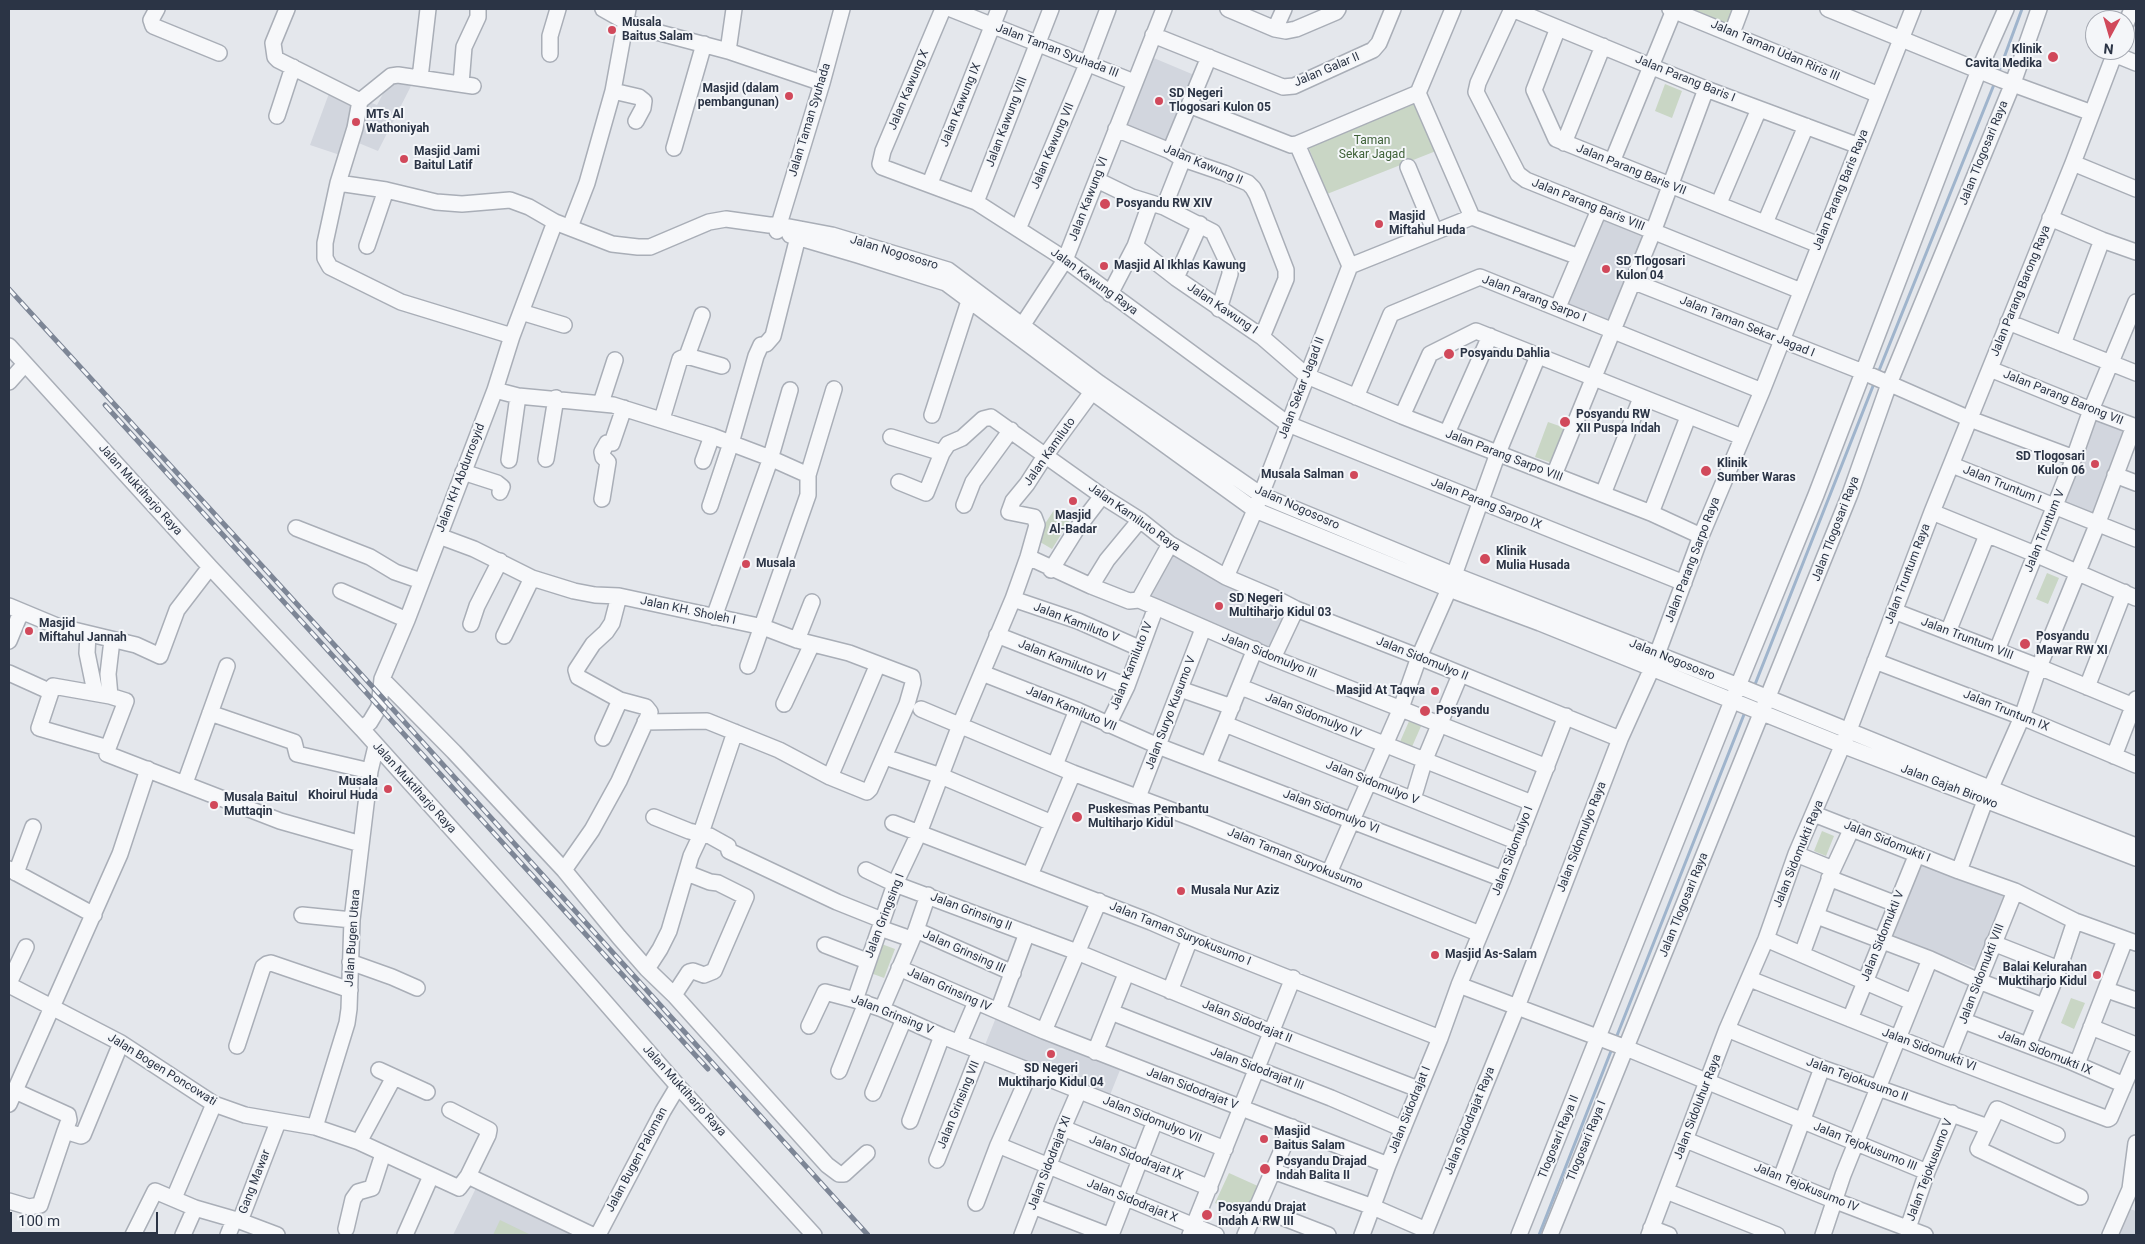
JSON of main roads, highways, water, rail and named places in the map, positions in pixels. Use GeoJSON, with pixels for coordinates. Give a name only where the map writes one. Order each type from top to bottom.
{"type":"FeatureCollection","features":[{"type":"Feature","properties":{"kind":"waterway"},"geometry":{"type":"LineString","coordinates":[[1998,74],[2022,9]]}},
{"type":"Feature","properties":{"kind":"waterway"},"geometry":{"type":"LineString","coordinates":[[1878,373],[1995,82]]}},
{"type":"Feature","properties":{"kind":"waterway"},"geometry":{"type":"LineString","coordinates":[[1754,687],[1875,381]]}},
{"type":"Feature","properties":{"kind":"waterway"},"geometry":{"type":"LineString","coordinates":[[1616,1038],[1745,712]]}},
{"type":"Feature","properties":{"kind":"waterway"},"geometry":{"type":"LineString","coordinates":[[1539,1235],[1613,1046]]}},
{"type":"Feature","properties":{"kind":"railway"},"geometry":{"type":"LineString","coordinates":[[9,289],[381,696],[868,1235]]}},
{"type":"Feature","properties":{"kind":"railway"},"geometry":{"type":"LineString","coordinates":[[105,405],[708,1069]]}},
{"type":"Feature","properties":{"kind":"place","name":"Musala Baitus Salam"},"geometry":{"type":"Point","coordinates":[612,30]}},
{"type":"Feature","properties":{"kind":"place","name":"Klinik Cavita Medika"},"geometry":{"type":"Point","coordinates":[2053,57]}},
{"type":"Feature","properties":{"kind":"place","name":"Masjid (dalam pembangunan)"},"geometry":{"type":"Point","coordinates":[789,96]}},
{"type":"Feature","properties":{"kind":"place","name":"SD Negeri Tlogosari Kulon 05"},"geometry":{"type":"Point","coordinates":[1159,101]}},
{"type":"Feature","properties":{"kind":"place","name":"MTs Al Wathoniyah"},"geometry":{"type":"Point","coordinates":[356,122]}},
{"type":"Feature","properties":{"kind":"place","name":"Masjid Jami Baitul Latif"},"geometry":{"type":"Point","coordinates":[404,159]}},
{"type":"Feature","properties":{"kind":"place","name":"Posyandu RW XIV"},"geometry":{"type":"Point","coordinates":[1105,204]}},
{"type":"Feature","properties":{"kind":"place","name":"Masjid Miftahul Huda"},"geometry":{"type":"Point","coordinates":[1379,224]}},
{"type":"Feature","properties":{"kind":"place","name":"Masjid Al Ikhlas Kawung"},"geometry":{"type":"Point","coordinates":[1104,266]}},
{"type":"Feature","properties":{"kind":"place","name":"SD Tlogosari Kulon 04"},"geometry":{"type":"Point","coordinates":[1606,269]}},
{"type":"Feature","properties":{"kind":"place","name":"Posyandu Dahlia"},"geometry":{"type":"Point","coordinates":[1449,354]}},
{"type":"Feature","properties":{"kind":"place","name":"Posyandu RW XII Puspa Indah"},"geometry":{"type":"Point","coordinates":[1565,422]}},
{"type":"Feature","properties":{"kind":"place","name":"SD Tlogosari Kulon 06"},"geometry":{"type":"Point","coordinates":[2095,464]}},
{"type":"Feature","properties":{"kind":"place","name":"Klinik Sumber Waras"},"geometry":{"type":"Point","coordinates":[1706,471]}},
{"type":"Feature","properties":{"kind":"place","name":"Musala Salman"},"geometry":{"type":"Point","coordinates":[1354,475]}},
{"type":"Feature","properties":{"kind":"place","name":"Masjid Al-Badar"},"geometry":{"type":"Point","coordinates":[1073,501]}},
{"type":"Feature","properties":{"kind":"place","name":"Klinik Mulia Husada"},"geometry":{"type":"Point","coordinates":[1485,559]}},
{"type":"Feature","properties":{"kind":"place","name":"Musala"},"geometry":{"type":"Point","coordinates":[746,564]}},
{"type":"Feature","properties":{"kind":"place","name":"SD Negeri Multiharjo Kidul 03"},"geometry":{"type":"Point","coordinates":[1219,606]}},
{"type":"Feature","properties":{"kind":"place","name":"Masjid Miftahul Jannah"},"geometry":{"type":"Point","coordinates":[29,631]}},
{"type":"Feature","properties":{"kind":"place","name":"Posyandu Mawar RW XI"},"geometry":{"type":"Point","coordinates":[2025,644]}},
{"type":"Feature","properties":{"kind":"place","name":"Masjid At Taqwa"},"geometry":{"type":"Point","coordinates":[1435,691]}},
{"type":"Feature","properties":{"kind":"place","name":"Posyandu"},"geometry":{"type":"Point","coordinates":[1425,711]}},
{"type":"Feature","properties":{"kind":"place","name":"Musala Khoirul Huda"},"geometry":{"type":"Point","coordinates":[388,789]}},
{"type":"Feature","properties":{"kind":"place","name":"Musala Baitul Muttaqin"},"geometry":{"type":"Point","coordinates":[214,805]}},
{"type":"Feature","properties":{"kind":"place","name":"Puskesmas Pembantu Multiharjo Kidul"},"geometry":{"type":"Point","coordinates":[1077,817]}},
{"type":"Feature","properties":{"kind":"place","name":"Musala Nur Aziz"},"geometry":{"type":"Point","coordinates":[1181,891]}},
{"type":"Feature","properties":{"kind":"place","name":"Masjid As-Salam"},"geometry":{"type":"Point","coordinates":[1435,955]}},
{"type":"Feature","properties":{"kind":"place","name":"Balai Kelurahan Muktiharjo Kidul"},"geometry":{"type":"Point","coordinates":[2097,975]}},
{"type":"Feature","properties":{"kind":"place","name":"SD Negeri Muktiharjo Kidul 04"},"geometry":{"type":"Point","coordinates":[1051,1054]}},
{"type":"Feature","properties":{"kind":"place","name":"Masjid Baitus Salam"},"geometry":{"type":"Point","coordinates":[1264,1139]}},
{"type":"Feature","properties":{"kind":"place","name":"Posyandu Drajad Indah Balita II"},"geometry":{"type":"Point","coordinates":[1265,1169]}},
{"type":"Feature","properties":{"kind":"place","name":"Posyandu Drajat Indah A RW III"},"geometry":{"type":"Point","coordinates":[1207,1215]}},
{"type":"Feature","properties":{"kind":"park label","name":"Taman Sekar Jagad"},"geometry":{"type":"Point","coordinates":[1372,148]}}]}
